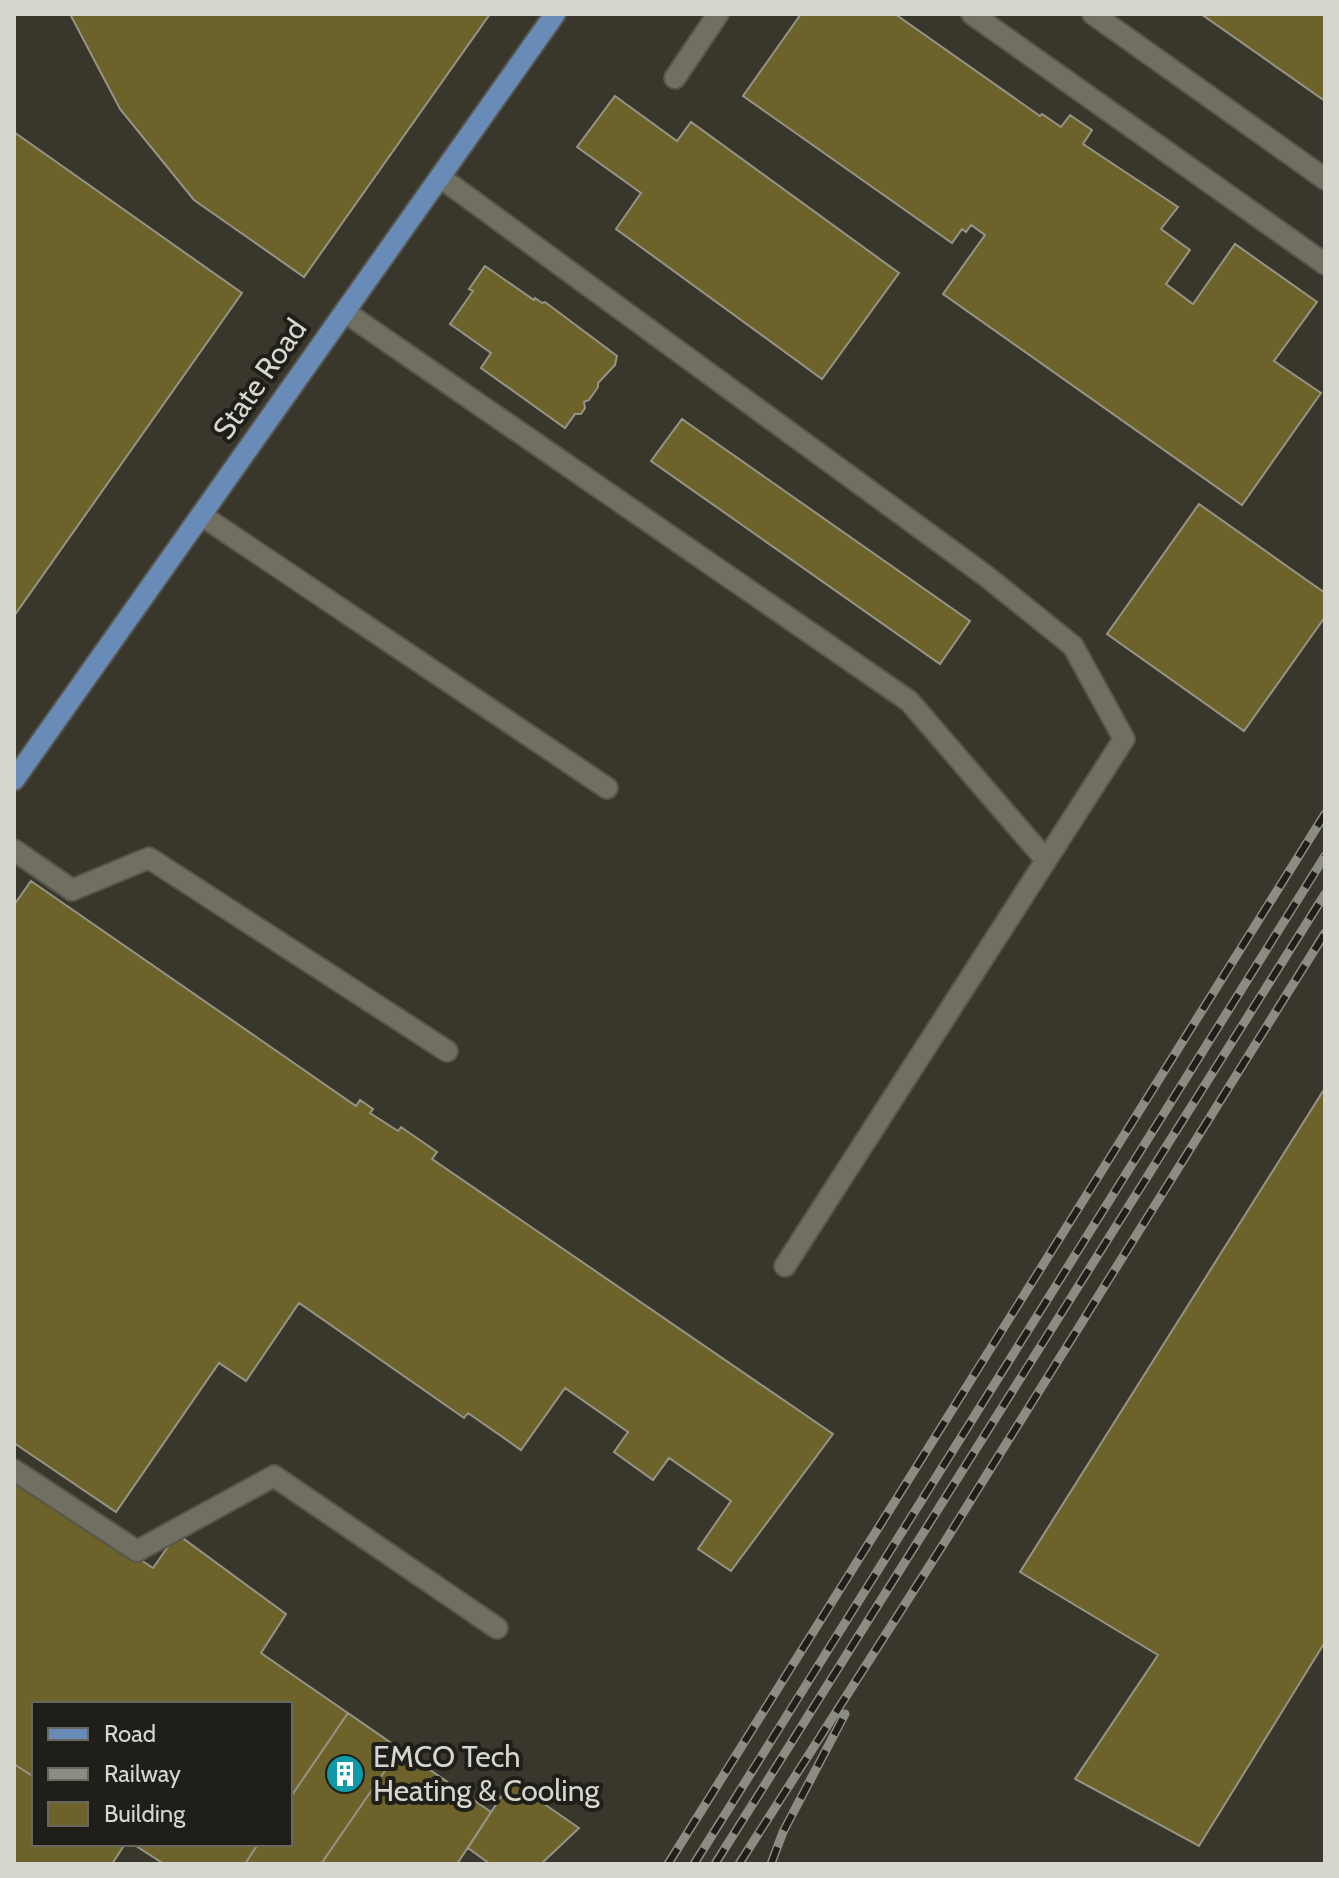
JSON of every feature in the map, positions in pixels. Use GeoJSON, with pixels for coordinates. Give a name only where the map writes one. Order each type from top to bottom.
{"type":"FeatureCollection","features":[{"type":"Feature","properties":{"kind":"main road","name":"State Road"},"geometry":{"type":"LineString","coordinates":[[14,780],[555,14]]}},
{"type":"Feature","properties":{"kind":"lane"},"geometry":{"type":"LineString","coordinates":[[675,78],[718,14]]}},
{"type":"Feature","properties":{"kind":"lane"},"geometry":{"type":"LineString","coordinates":[[972,14],[1325,264]]}},
{"type":"Feature","properties":{"kind":"lane"},"geometry":{"type":"LineString","coordinates":[[1093,14],[1325,179]]}},
{"type":"Feature","properties":{"kind":"lane"},"geometry":{"type":"LineString","coordinates":[[440,177],[973,567],[1073,646],[1124,739],[785,1266]]}},
{"type":"Feature","properties":{"kind":"lane"},"geometry":{"type":"LineString","coordinates":[[345,312],[909,701],[1046,860]]}},
{"type":"Feature","properties":{"kind":"lane"},"geometry":{"type":"LineString","coordinates":[[201,515],[607,788]]}},
{"type":"Feature","properties":{"kind":"lane"},"geometry":{"type":"LineString","coordinates":[[14,850],[72,890],[149,858],[447,1051]]}},
{"type":"Feature","properties":{"kind":"lane"},"geometry":{"type":"LineString","coordinates":[[14,1470],[137,1551],[274,1476],[497,1628]]}},
{"type":"Feature","properties":{"kind":"building"},"geometry":{"type":"Polygon","coordinates":[[[70,14],[490,14],[304,277],[194,200],[120,109],[70,14]]]}},
{"type":"Feature","properties":{"kind":"building"},"geometry":{"type":"Polygon","coordinates":[[[801,14],[895,14],[1040,116],[1042,114],[1061,127],[1070,115],[1092,130],[1083,144],[1178,207],[1161,229],[1190,250],[1166,284],[1193,304],[1235,244],[1317,302],[1274,361],[1321,393],[1242,505],[943,294],[985,235],[971,225],[966,232],[962,229],[952,243],[743,96],[801,14]]]}},
{"type":"Feature","properties":{"kind":"building"},"geometry":{"type":"Polygon","coordinates":[[[1201,14],[1325,14],[1325,101],[1201,14]]]}},
{"type":"Feature","properties":{"kind":"building"},"geometry":{"type":"Polygon","coordinates":[[[615,96],[677,141],[691,122],[899,273],[822,379],[616,229],[641,193],[577,147],[615,96]]]}},
{"type":"Feature","properties":{"kind":"building"},"geometry":{"type":"Polygon","coordinates":[[[14,132],[242,293],[14,616],[14,132]]]}},
{"type":"Feature","properties":{"kind":"building"},"geometry":{"type":"Polygon","coordinates":[[[485,266],[534,300],[545,302],[617,356],[615,365],[598,383],[589,400],[584,402],[585,408],[581,414],[575,414],[565,428],[481,368],[491,353],[450,324],[473,291],[469,289],[485,266]]]}},
{"type":"Feature","properties":{"kind":"building"},"geometry":{"type":"Polygon","coordinates":[[[682,419],[970,621],[940,664],[651,461],[682,419]]]}},
{"type":"Feature","properties":{"kind":"building"},"geometry":{"type":"Polygon","coordinates":[[[1199,504],[1325,593],[1325,617],[1244,731],[1107,634],[1199,504]]]}},
{"type":"Feature","properties":{"kind":"building"},"geometry":{"type":"Polygon","coordinates":[[[31,881],[356,1106],[360,1100],[373,1109],[370,1113],[398,1131],[401,1127],[437,1152],[432,1159],[833,1434],[731,1571],[698,1549],[731,1501],[669,1458],[653,1480],[614,1452],[628,1432],[565,1388],[521,1450],[468,1413],[464,1418],[299,1303],[246,1381],[219,1363],[116,1512],[14,1443],[14,905],[31,881]]]}},
{"type":"Feature","properties":{"kind":"building"},"geometry":{"type":"Polygon","coordinates":[[[1325,1088],[1325,1642],[1199,1846],[1075,1779],[1158,1655],[1020,1572],[1325,1088]]]}},
{"type":"Feature","properties":{"kind":"building"},"geometry":{"type":"Polygon","coordinates":[[[14,1477],[153,1568],[177,1534],[286,1614],[261,1653],[491,1812],[457,1864],[164,1864],[136,1846],[292,1846],[292,1702],[32,1702],[32,1776],[14,1764],[14,1477]]]}},
{"type":"Feature","properties":{"kind":"building","name":"EMCO Tech Heating & Cooling"},"geometry":{"type":"Polygon","coordinates":[[[348,1713],[400,1749],[321,1864],[245,1864],[257,1846],[292,1846],[292,1795],[348,1713]]]}},
{"type":"Feature","properties":{"kind":"building"},"geometry":{"type":"Polygon","coordinates":[[[14,1764],[32,1776],[32,1846],[124,1846],[112,1864],[14,1864],[14,1764]]]}},
{"type":"Feature","properties":{"kind":"building"},"geometry":{"type":"Polygon","coordinates":[[[511,1781],[579,1828],[541,1864],[490,1864],[468,1848],[511,1781]]]}},
{"type":"Feature","properties":{"kind":"railway"},"geometry":{"type":"LineString","coordinates":[[668,1864],[1325,814]]}},
{"type":"Feature","properties":{"kind":"railway"},"geometry":{"type":"LineString","coordinates":[[694,1864],[1325,856]]}},
{"type":"Feature","properties":{"kind":"railway"},"geometry":{"type":"LineString","coordinates":[[715,1864],[1325,894]]}},
{"type":"Feature","properties":{"kind":"railway"},"geometry":{"type":"LineString","coordinates":[[739,1864],[946,1540],[1325,933]]}},
{"type":"Feature","properties":{"kind":"railway"},"geometry":{"type":"LineString","coordinates":[[771,1864],[783,1832],[845,1714]]}},
{"type":"Feature","properties":{"kind":"place","name":"EMCO Tech Heating & Cooling"},"geometry":{"type":"Point","coordinates":[345,1774]}}]}
